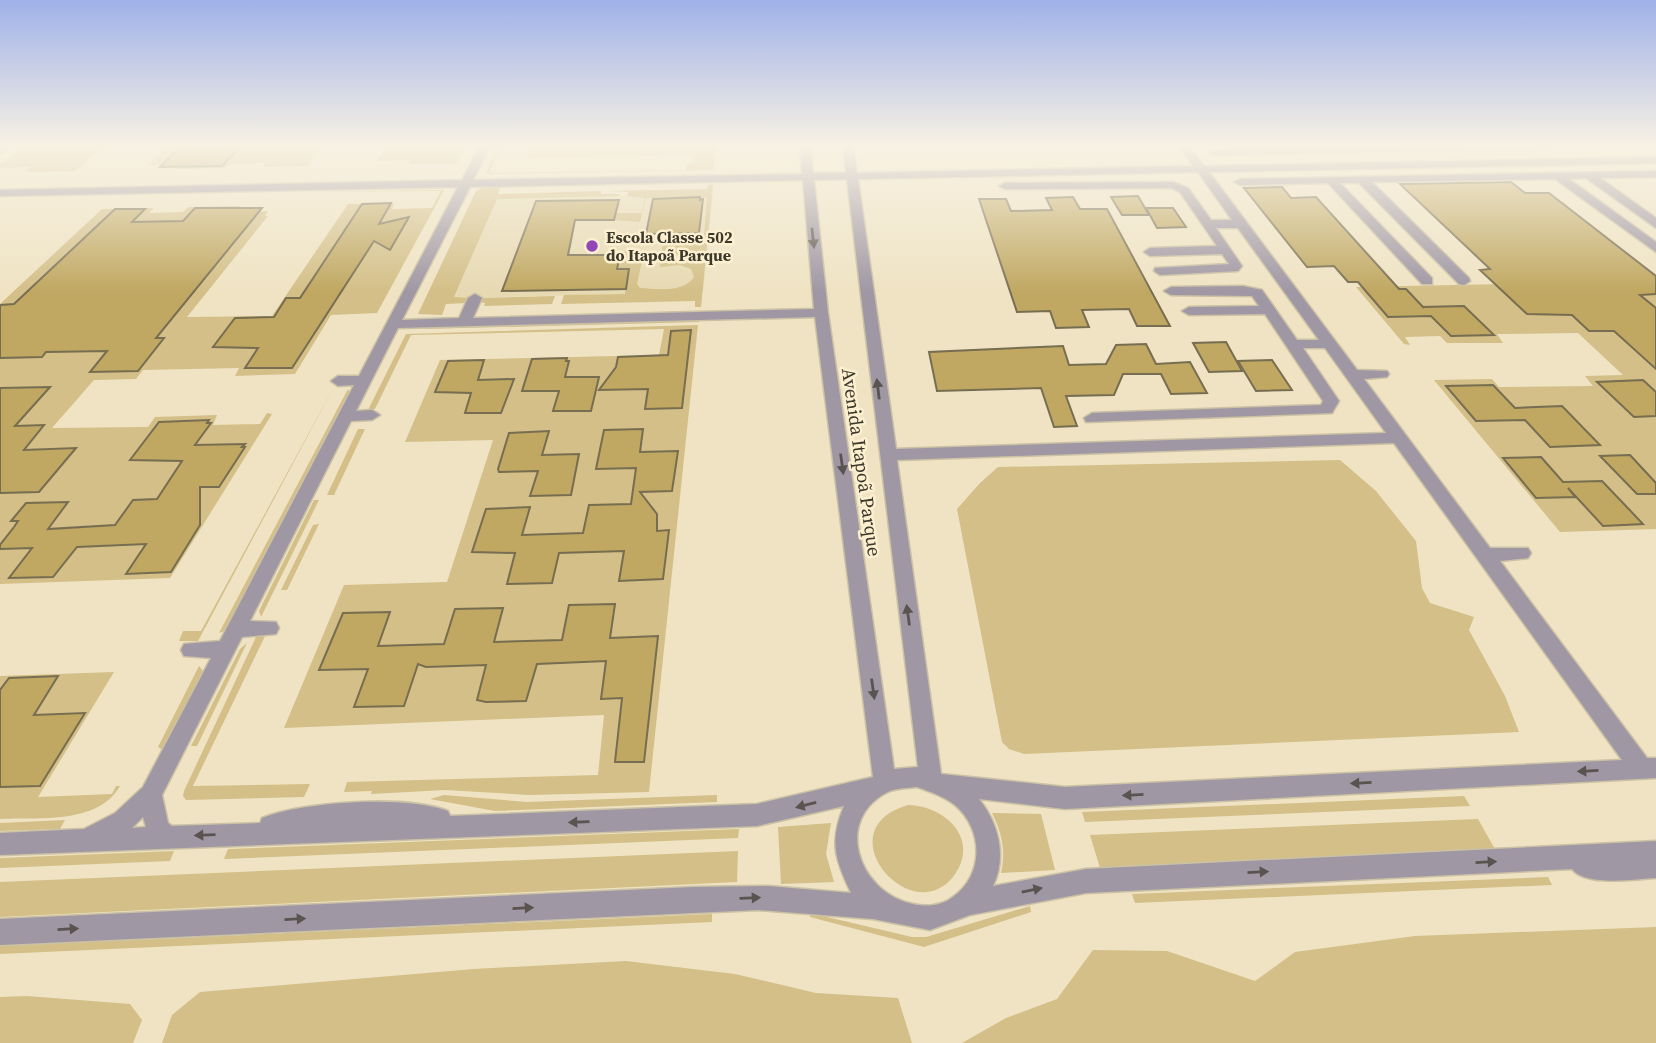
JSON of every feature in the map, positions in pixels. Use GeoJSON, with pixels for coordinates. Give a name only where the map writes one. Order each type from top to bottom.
{"type":"FeatureCollection","features":[{"type":"Feature","properties":{"kind":"street"},"geometry":{"type":"LineString","coordinates":[[83,840],[123,821],[151,794],[460,195]]}},
{"type":"Feature","properties":{"kind":"street","name":"Avenida Itapoã Parque"},"geometry":{"type":"LineString","coordinates":[[809,195],[879,786]]}},
{"type":"Feature","properties":{"kind":"street","name":"Avenida Itapoã Parque"},"geometry":{"type":"LineString","coordinates":[[853,195],[887,455],[938,783]]}},
{"type":"Feature","properties":{"kind":"street"},"geometry":{"type":"LineString","coordinates":[[1160,271],[1230,270],[1236,266],[1187,195]]}},
{"type":"Feature","properties":{"kind":"street"},"geometry":{"type":"LineString","coordinates":[[1219,195],[1484,555],[1649,768]]}},
{"type":"Feature","properties":{"kind":"street"},"geometry":{"type":"LineString","coordinates":[[1345,195],[1427,281]]}},
{"type":"Feature","properties":{"kind":"street"},"geometry":{"type":"LineString","coordinates":[[1378,195],[1464,281]]}},
{"type":"Feature","properties":{"kind":"street"},"geometry":{"type":"LineString","coordinates":[[1583,195],[1656,248]]}},
{"type":"Feature","properties":{"kind":"street"},"geometry":{"type":"LineString","coordinates":[[1615,195],[1656,224]]}},
{"type":"Feature","properties":{"kind":"street"},"geometry":{"type":"LineString","coordinates":[[1208,224],[1240,224]]}},
{"type":"Feature","properties":{"kind":"street"},"geometry":{"type":"LineString","coordinates":[[1150,252],[1225,250]]}},
{"type":"Feature","properties":{"kind":"street"},"geometry":{"type":"LineString","coordinates":[[1092,418],[1327,410],[1332,401],[1257,293],[1250,290],[1171,291]]}},
{"type":"Feature","properties":{"kind":"street"},"geometry":{"type":"LineString","coordinates":[[464,322],[475,298]]}},
{"type":"Feature","properties":{"kind":"street"},"geometry":{"type":"LineString","coordinates":[[1189,311],[1269,310]]}},
{"type":"Feature","properties":{"kind":"street"},"geometry":{"type":"LineString","coordinates":[[394,324],[821,313]]}},
{"type":"Feature","properties":{"kind":"street"},"geometry":{"type":"LineString","coordinates":[[1293,344],[1328,344]]}},
{"type":"Feature","properties":{"kind":"street"},"geometry":{"type":"LineString","coordinates":[[1351,375],[1382,374]]}},
{"type":"Feature","properties":{"kind":"street"},"geometry":{"type":"LineString","coordinates":[[338,381],[365,380]]}},
{"type":"Feature","properties":{"kind":"street"},"geometry":{"type":"LineString","coordinates":[[346,416],[372,415]]}},
{"type":"Feature","properties":{"kind":"street"},"geometry":{"type":"LineString","coordinates":[[887,455],[1398,438]]}},
{"type":"Feature","properties":{"kind":"street"},"geometry":{"type":"LineString","coordinates":[[1484,555],[1522,553]]}},
{"type":"Feature","properties":{"kind":"street"},"geometry":{"type":"LineString","coordinates":[[236,630],[269,628]]}},
{"type":"Feature","properties":{"kind":"street"},"geometry":{"type":"LineString","coordinates":[[191,650],[226,649]]}},
{"type":"Feature","properties":{"kind":"street"},"geometry":{"type":"LineString","coordinates":[[0,844],[757,815],[915,777],[938,783],[1065,798],[1649,768]]}},
{"type":"Feature","properties":{"kind":"street"},"geometry":{"type":"LineString","coordinates":[[0,932],[757,898],[884,909],[918,918],[951,912],[965,904],[985,879],[989,863],[988,840],[981,817],[971,804],[938,783]]}},
{"type":"Feature","properties":{"kind":"street"},"geometry":{"type":"LineString","coordinates":[[879,786],[861,799],[849,818],[844,840],[845,856],[858,886],[884,909]]}},
{"type":"Feature","properties":{"kind":"street"},"geometry":{"type":"LineString","coordinates":[[151,794],[151,806],[158,830],[168,837]]}},
{"type":"Feature","properties":{"kind":"street"},"geometry":{"type":"LineString","coordinates":[[965,904],[1086,881],[1656,853]]}},
{"type":"Feature","properties":{"kind":"street"},"geometry":{"type":"LineString","coordinates":[[1551,859],[1607,869],[1656,866]]}},
{"type":"Feature","properties":{"kind":"shaded area"},"geometry":{"type":"Polygon","coordinates":[[[441,195],[377,313],[331,315],[295,374],[235,376],[239,368],[143,370],[136,379],[94,380],[52,428],[148,427],[155,417],[217,415],[213,425],[260,424],[267,413],[272,414],[170,578],[0,584],[0,304],[102,209],[154,208],[149,213],[183,212],[189,207],[241,206],[236,212],[268,211],[265,216],[268,216],[187,317],[272,316],[348,204],[394,204],[392,209],[432,208],[441,195]]]}},
{"type":"Feature","properties":{"kind":"shaded area"},"geometry":{"type":"Polygon","coordinates":[[[474,195],[620,195],[497,199],[454,297],[469,298],[466,303],[446,304],[442,315],[418,314],[474,195]]]}},
{"type":"Feature","properties":{"kind":"shaded area"},"geometry":{"type":"Polygon","coordinates":[[[712,195],[701,307],[695,307],[695,301],[561,304],[564,295],[625,294],[629,270],[617,269],[620,255],[612,255],[613,251],[644,252],[637,284],[640,288],[677,288],[684,286],[694,277],[691,269],[680,265],[660,267],[661,258],[687,259],[690,256],[674,255],[671,250],[666,255],[661,255],[664,236],[704,235],[707,197],[646,198],[640,222],[614,220],[615,213],[642,213],[645,198],[627,196],[712,195]]]}},
{"type":"Feature","properties":{"kind":"shaded area","name":"Escola Classe 502 do Itapoã Parque"},"geometry":{"type":"Polygon","coordinates":[[[713,195],[703,292],[454,298],[497,199],[713,195]]]}},
{"type":"Feature","properties":{"kind":"shaded area"},"geometry":{"type":"Polygon","coordinates":[[[1656,281],[1656,529],[1560,532],[1434,380],[1492,379],[1499,387],[1593,386],[1585,376],[1623,375],[1578,333],[1497,334],[1503,343],[1447,343],[1440,336],[1405,337],[1410,345],[1404,344],[1356,287],[1656,281]]]}},
{"type":"Feature","properties":{"kind":"shaded area"},"geometry":{"type":"Polygon","coordinates":[[[555,296],[552,304],[484,306],[485,303],[479,302],[481,298],[555,296]]]}},
{"type":"Feature","properties":{"kind":"shaded area"},"geometry":{"type":"Polygon","coordinates":[[[699,322],[425,329],[426,328],[699,322]]]}},
{"type":"Feature","properties":{"kind":"shaded area"},"geometry":{"type":"Polygon","coordinates":[[[698,325],[649,792],[529,795],[445,790],[371,794],[372,791],[344,792],[347,782],[598,775],[604,715],[284,728],[344,585],[447,582],[493,440],[405,442],[440,360],[659,355],[664,329],[411,335],[375,409],[368,410],[406,334],[698,325]]]}},
{"type":"Feature","properties":{"kind":"shaded area"},"geometry":{"type":"Polygon","coordinates":[[[335,385],[198,641],[179,641],[183,631],[201,631],[335,385]]]}},
{"type":"Feature","properties":{"kind":"shaded area"},"geometry":{"type":"Polygon","coordinates":[[[348,389],[349,392],[225,631],[219,633],[348,389]]]}},
{"type":"Feature","properties":{"kind":"shaded area"},"geometry":{"type":"Polygon","coordinates":[[[358,429],[365,429],[334,495],[327,495],[358,429]]]}},
{"type":"Feature","properties":{"kind":"shaded area"},"geometry":{"type":"Polygon","coordinates":[[[1340,460],[1376,491],[1416,541],[1422,588],[1430,603],[1474,617],[1469,630],[1505,696],[1519,732],[1024,754],[1009,749],[1002,742],[957,509],[998,467],[1340,460]]]}},
{"type":"Feature","properties":{"kind":"shaded area"},"geometry":{"type":"Polygon","coordinates":[[[314,500],[319,500],[261,617],[259,611],[314,500]]]}},
{"type":"Feature","properties":{"kind":"shaded area"},"geometry":{"type":"Polygon","coordinates":[[[319,524],[287,590],[281,590],[313,525],[319,524]]]}},
{"type":"Feature","properties":{"kind":"shaded area"},"geometry":{"type":"Polygon","coordinates":[[[265,636],[193,786],[310,784],[304,797],[186,800],[184,791],[256,637],[265,636]]]}},
{"type":"Feature","properties":{"kind":"shaded area"},"geometry":{"type":"Polygon","coordinates":[[[247,643],[197,746],[191,746],[240,649],[247,643]]]}},
{"type":"Feature","properties":{"kind":"shaded area"},"geometry":{"type":"Polygon","coordinates":[[[199,666],[203,671],[163,750],[158,747],[199,666]]]}},
{"type":"Feature","properties":{"kind":"shaded area"},"geometry":{"type":"Polygon","coordinates":[[[114,672],[38,797],[112,794],[116,786],[120,786],[110,799],[82,813],[66,816],[0,819],[0,676],[114,672]]]}},
{"type":"Feature","properties":{"kind":"shaded area"},"geometry":{"type":"Polygon","coordinates":[[[444,795],[527,802],[717,795],[717,802],[495,811],[430,799],[444,795]]]}},
{"type":"Feature","properties":{"kind":"shaded area"},"geometry":{"type":"Polygon","coordinates":[[[1464,796],[1470,806],[1085,822],[1082,812],[1464,796]]]}},
{"type":"Feature","properties":{"kind":"shaded area"},"geometry":{"type":"Polygon","coordinates":[[[908,805],[935,811],[946,818],[961,838],[961,863],[953,877],[935,890],[916,891],[898,884],[883,870],[874,852],[874,834],[884,817],[908,805]]]}},
{"type":"Feature","properties":{"kind":"shaded area"},"geometry":{"type":"Polygon","coordinates":[[[992,813],[1041,814],[1055,870],[1001,873],[1002,842],[992,813]]]}},
{"type":"Feature","properties":{"kind":"shaded area"},"geometry":{"type":"Polygon","coordinates":[[[1478,819],[1496,851],[1100,868],[1090,835],[1478,819]]]}},
{"type":"Feature","properties":{"kind":"shaded area"},"geometry":{"type":"Polygon","coordinates":[[[65,820],[60,829],[0,831],[0,823],[65,820]]]}},
{"type":"Feature","properties":{"kind":"shaded area"},"geometry":{"type":"Polygon","coordinates":[[[831,823],[826,854],[834,882],[781,884],[778,827],[831,823]]]}},
{"type":"Feature","properties":{"kind":"shaded area"},"geometry":{"type":"Polygon","coordinates":[[[739,829],[738,838],[224,859],[228,849],[739,829]]]}},
{"type":"Feature","properties":{"kind":"shaded area"},"geometry":{"type":"Polygon","coordinates":[[[174,851],[170,861],[0,868],[0,858],[174,851]]]}},
{"type":"Feature","properties":{"kind":"shaded area"},"geometry":{"type":"Polygon","coordinates":[[[738,851],[737,882],[0,917],[0,882],[738,851]]]}},
{"type":"Feature","properties":{"kind":"shaded area"},"geometry":{"type":"Polygon","coordinates":[[[1548,877],[1552,885],[1135,903],[1132,894],[1548,877]]]}},
{"type":"Feature","properties":{"kind":"shaded area"},"geometry":{"type":"Polygon","coordinates":[[[1030,906],[1031,912],[924,947],[810,917],[810,913],[912,937],[926,937],[1030,906]]]}},
{"type":"Feature","properties":{"kind":"shaded area"},"geometry":{"type":"Polygon","coordinates":[[[712,914],[712,922],[0,954],[0,946],[712,914]]]}},
{"type":"Feature","properties":{"kind":"shaded area"},"geometry":{"type":"Polygon","coordinates":[[[1656,927],[1656,1043],[962,1043],[1006,1018],[1057,999],[1093,950],[1167,951],[1255,981],[1295,952],[1415,936],[1656,927]]]}},
{"type":"Feature","properties":{"kind":"shaded area"},"geometry":{"type":"Polygon","coordinates":[[[626,961],[735,974],[816,993],[898,998],[912,1043],[162,1043],[172,1015],[200,992],[474,969],[626,961]]]}},
{"type":"Feature","properties":{"kind":"shaded area"},"geometry":{"type":"Polygon","coordinates":[[[27,996],[130,1004],[142,1020],[133,1043],[0,1043],[0,997],[27,996]]]}},
{"type":"Feature","properties":{"kind":"building"},"geometry":{"type":"Polygon","coordinates":[[[1249,195],[1316,197],[1399,289],[1406,289],[1423,307],[1464,306],[1494,335],[1451,336],[1431,316],[1388,317],[1358,282],[1348,282],[1334,266],[1307,267],[1249,195]]]}},
{"type":"Feature","properties":{"kind":"building"},"geometry":{"type":"Polygon","coordinates":[[[1411,195],[1551,195],[1656,276],[1656,294],[1640,295],[1656,308],[1656,369],[1614,331],[1589,331],[1572,315],[1527,314],[1480,270],[1490,269],[1411,195]]]}},
{"type":"Feature","properties":{"kind":"building"},"geometry":{"type":"Polygon","coordinates":[[[1138,196],[1149,215],[1122,215],[1111,197],[1138,196]]]}},
{"type":"Feature","properties":{"kind":"building"},"geometry":{"type":"Polygon","coordinates":[[[700,197],[700,200],[703,199],[699,233],[646,234],[653,199],[700,197]]]}},
{"type":"Feature","properties":{"kind":"building"},"geometry":{"type":"Polygon","coordinates":[[[1073,197],[1080,209],[1107,209],[1170,326],[1137,326],[1129,309],[1082,310],[1089,327],[1056,328],[1050,311],[1017,312],[979,199],[1006,199],[1011,211],[1052,210],[1046,198],[1073,197]]]}},
{"type":"Feature","properties":{"kind":"building"},"geometry":{"type":"Polygon","coordinates":[[[619,200],[614,220],[575,220],[568,255],[620,255],[617,269],[629,269],[626,289],[502,291],[536,201],[619,200]]]}},
{"type":"Feature","properties":{"kind":"building"},"geometry":{"type":"Polygon","coordinates":[[[391,203],[379,224],[409,217],[390,250],[374,241],[292,368],[245,368],[258,348],[213,347],[235,318],[274,317],[286,298],[300,298],[362,204],[391,203]]]}},
{"type":"Feature","properties":{"kind":"building"},"geometry":{"type":"Polygon","coordinates":[[[195,208],[262,208],[156,338],[164,338],[138,371],[90,372],[107,351],[46,352],[42,357],[0,358],[0,305],[14,304],[115,209],[145,209],[132,222],[183,221],[195,208]]]}},
{"type":"Feature","properties":{"kind":"building"},"geometry":{"type":"Polygon","coordinates":[[[1146,208],[1173,208],[1186,227],[1157,228],[1146,208]]]}},
{"type":"Feature","properties":{"kind":"building"},"geometry":{"type":"Polygon","coordinates":[[[691,330],[682,408],[645,409],[648,389],[599,390],[616,367],[618,357],[668,355],[671,331],[691,330]]]}},
{"type":"Feature","properties":{"kind":"building"},"geometry":{"type":"Polygon","coordinates":[[[1226,342],[1242,371],[1209,372],[1193,343],[1226,342]]]}},
{"type":"Feature","properties":{"kind":"building"},"geometry":{"type":"Polygon","coordinates":[[[1146,344],[1156,364],[1190,362],[1207,393],[1171,394],[1161,374],[1123,374],[1114,395],[1066,396],[1077,426],[1054,427],[1041,388],[937,391],[929,352],[1063,346],[1069,365],[1106,364],[1116,345],[1146,344]]]}},
{"type":"Feature","properties":{"kind":"building"},"geometry":{"type":"Polygon","coordinates":[[[567,358],[566,361],[569,361],[565,377],[599,377],[591,411],[553,411],[559,391],[522,391],[532,359],[567,358]]]}},
{"type":"Feature","properties":{"kind":"building"},"geometry":{"type":"Polygon","coordinates":[[[484,360],[478,380],[514,379],[501,413],[465,413],[471,393],[435,392],[448,361],[484,360]]]}},
{"type":"Feature","properties":{"kind":"building"},"geometry":{"type":"Polygon","coordinates":[[[1272,360],[1292,390],[1256,391],[1238,361],[1272,360]]]}},
{"type":"Feature","properties":{"kind":"building"},"geometry":{"type":"Polygon","coordinates":[[[1643,380],[1656,392],[1656,416],[1634,417],[1597,382],[1643,380]]]}},
{"type":"Feature","properties":{"kind":"building"},"geometry":{"type":"Polygon","coordinates":[[[1493,385],[1515,408],[1562,406],[1600,445],[1550,447],[1525,420],[1476,421],[1446,386],[1493,385]]]}},
{"type":"Feature","properties":{"kind":"building"},"geometry":{"type":"Polygon","coordinates":[[[50,387],[15,426],[44,425],[24,450],[76,448],[39,492],[0,493],[0,388],[50,387]]]}},
{"type":"Feature","properties":{"kind":"building"},"geometry":{"type":"Polygon","coordinates":[[[209,420],[207,423],[211,423],[195,445],[245,444],[242,447],[245,447],[219,487],[200,487],[200,525],[171,572],[126,574],[146,544],[77,547],[53,577],[9,578],[32,548],[0,549],[0,545],[18,521],[11,521],[26,503],[68,502],[48,529],[115,525],[133,500],[157,499],[182,461],[130,460],[159,422],[209,420]]]}},
{"type":"Feature","properties":{"kind":"building"},"geometry":{"type":"Polygon","coordinates":[[[643,429],[640,452],[678,451],[672,491],[640,492],[657,514],[657,531],[669,530],[663,579],[619,581],[624,551],[559,553],[552,583],[507,584],[515,553],[472,552],[486,509],[530,507],[522,535],[583,533],[589,505],[631,504],[636,468],[596,469],[604,430],[643,429]]]}},
{"type":"Feature","properties":{"kind":"building"},"geometry":{"type":"Polygon","coordinates":[[[549,431],[542,455],[579,454],[571,495],[530,496],[538,471],[499,472],[498,469],[509,433],[549,431]]]}},
{"type":"Feature","properties":{"kind":"building"},"geometry":{"type":"Polygon","coordinates":[[[1630,455],[1656,483],[1656,494],[1637,494],[1600,456],[1630,455]]]}},
{"type":"Feature","properties":{"kind":"building"},"geometry":{"type":"Polygon","coordinates":[[[1541,457],[1563,482],[1602,481],[1643,524],[1603,526],[1568,488],[1575,497],[1536,498],[1503,458],[1541,457]]]}},
{"type":"Feature","properties":{"kind":"building"},"geometry":{"type":"Polygon","coordinates":[[[615,604],[610,638],[658,636],[644,762],[615,762],[622,698],[601,699],[606,661],[537,664],[526,701],[486,702],[477,700],[486,665],[426,667],[418,664],[404,706],[354,707],[368,669],[319,670],[343,613],[390,612],[378,646],[444,644],[455,609],[503,608],[494,642],[562,640],[569,605],[615,604]]]}},
{"type":"Feature","properties":{"kind":"building"},"geometry":{"type":"Polygon","coordinates":[[[58,676],[34,715],[85,713],[40,786],[0,787],[0,690],[9,678],[58,676]]]}},
{"type":"Feature","properties":{"kind":"place","name":"Escola Classe 502 do Itapoã Parque"},"geometry":{"type":"Point","coordinates":[592,246]}}]}
